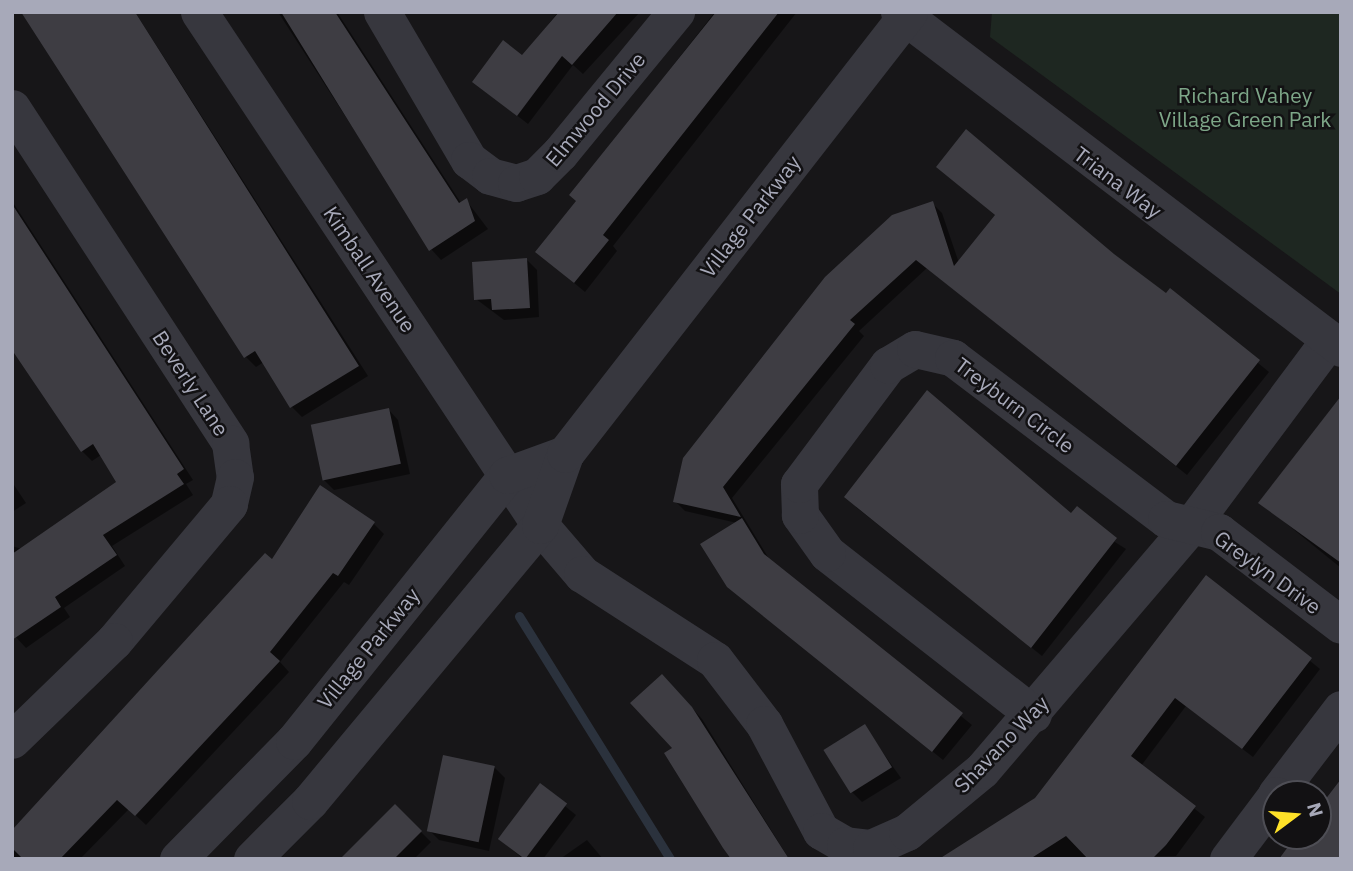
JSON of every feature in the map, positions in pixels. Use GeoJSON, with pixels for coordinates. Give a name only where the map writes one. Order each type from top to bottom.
{"type":"FeatureCollection","features":[{"type":"Feature","properties":{"kind":"street","name":"Kimball Avenue"},"geometry":{"type":"LineString","coordinates":[[199,12],[540,525]]}},
{"type":"Feature","properties":{"kind":"street","name":"Elmwood Drive"},"geometry":{"type":"LineString","coordinates":[[386,14],[468,160],[490,176],[516,183],[537,176],[560,153],[676,12]]}},
{"type":"Feature","properties":{"kind":"street","name":"Village Parkway"},"geometry":{"type":"LineString","coordinates":[[252,859],[310,800],[540,525],[565,453],[905,14]]}},
{"type":"Feature","properties":{"kind":"street","name":"Triana Way"},"geometry":{"type":"LineString","coordinates":[[905,14],[1335,344]]}},
{"type":"Feature","properties":{"kind":"street","name":"Beverly Lane"},"geometry":{"type":"LineString","coordinates":[[12,107],[230,443],[235,477],[229,504],[114,640],[12,740]]}},
{"type":"Feature","properties":{"kind":"street","name":"Shavano Way"},"geometry":{"type":"LineString","coordinates":[[540,525],[582,574],[715,660],[764,724],[821,831],[845,845],[871,848],[907,832],[982,770],[1033,714],[1192,524],[1335,344]]}},
{"type":"Feature","properties":{"kind":"street","name":"Treyburn Circle"},"geometry":{"type":"LineString","coordinates":[[1033,714],[827,553],[800,514],[799,484],[888,365],[915,349],[953,358],[1166,519],[1192,524]]}},
{"type":"Feature","properties":{"kind":"street"},"geometry":{"type":"LineString","coordinates":[[507,475],[565,453]]}},
{"type":"Feature","properties":{"kind":"street","name":"Village Parkway"},"geometry":{"type":"LineString","coordinates":[[178,859],[294,741],[507,475]]}},
{"type":"Feature","properties":{"kind":"street","name":"Greylyn Drive"},"geometry":{"type":"LineString","coordinates":[[1192,524],[1219,532],[1341,625]]}},
{"type":"Feature","properties":{"kind":"street"},"geometry":{"type":"LineString","coordinates":[[1287,780],[1341,709]]}},
{"type":"Feature","properties":{"kind":"street"},"geometry":{"type":"LineString","coordinates":[[1228,859],[1262,813]]}},
{"type":"Feature","properties":{"kind":"green space","name":"Richard Vahey Village Green Park"},"geometry":{"type":"Polygon","coordinates":[[[992,12],[1341,12],[1341,294],[990,37],[992,12]]]}},
{"type":"Feature","properties":{"kind":"building"},"geometry":{"type":"Polygon","coordinates":[[[21,12],[135,12],[359,366],[290,408],[255,351],[244,358],[21,12]]]}},
{"type":"Feature","properties":{"kind":"building"},"geometry":{"type":"Polygon","coordinates":[[[281,12],[335,12],[459,203],[467,198],[475,221],[429,251],[281,12]]]}},
{"type":"Feature","properties":{"kind":"building"},"geometry":{"type":"Polygon","coordinates":[[[559,12],[618,12],[572,65],[562,56],[517,116],[472,82],[503,40],[522,55],[559,12]]]}},
{"type":"Feature","properties":{"kind":"building"},"geometry":{"type":"Polygon","coordinates":[[[716,12],[779,12],[603,235],[609,240],[574,283],[535,252],[576,201],[569,195],[716,12]]]}},
{"type":"Feature","properties":{"kind":"building"},"geometry":{"type":"Polygon","coordinates":[[[966,129],[1114,254],[1166,293],[1170,288],[1260,360],[1176,466],[916,260],[850,320],[855,324],[723,487],[741,517],[673,502],[683,458],[825,277],[892,215],[933,201],[954,266],[995,215],[936,167],[966,129]]]}},
{"type":"Feature","properties":{"kind":"building"},"geometry":{"type":"Polygon","coordinates":[[[12,204],[184,469],[177,474],[184,484],[103,535],[117,555],[55,597],[61,607],[12,640],[12,554],[116,482],[93,444],[81,452],[12,350],[12,204]]]}},
{"type":"Feature","properties":{"kind":"building"},"geometry":{"type":"Polygon","coordinates":[[[527,258],[530,308],[492,310],[491,299],[474,300],[472,262],[527,258]]]}},
{"type":"Feature","properties":{"kind":"building"},"geometry":{"type":"Polygon","coordinates":[[[927,390],[1071,513],[1077,506],[1117,538],[1031,648],[844,497],[927,390]]]}},
{"type":"Feature","properties":{"kind":"building"},"geometry":{"type":"Polygon","coordinates":[[[1341,396],[1341,563],[1258,503],[1341,396]]]}},
{"type":"Feature","properties":{"kind":"building"},"geometry":{"type":"Polygon","coordinates":[[[389,408],[401,464],[323,480],[311,425],[389,408]]]}},
{"type":"Feature","properties":{"kind":"building"},"geometry":{"type":"Polygon","coordinates":[[[320,485],[375,522],[338,576],[333,573],[270,652],[280,661],[135,816],[117,800],[60,859],[23,859],[12,848],[12,830],[265,553],[272,559],[320,485]]]}},
{"type":"Feature","properties":{"kind":"building"},"geometry":{"type":"Polygon","coordinates":[[[742,518],[764,554],[963,713],[932,752],[727,587],[700,544],[742,518]]]}},
{"type":"Feature","properties":{"kind":"building"},"geometry":{"type":"Polygon","coordinates":[[[1206,575],[1312,658],[1242,749],[1175,698],[1131,756],[1196,806],[1166,845],[1152,859],[1088,859],[1066,836],[1030,859],[939,859],[1035,798],[1206,575]]]}},
{"type":"Feature","properties":{"kind":"building"},"geometry":{"type":"Polygon","coordinates":[[[662,674],[692,707],[789,859],[731,859],[723,848],[664,753],[672,748],[630,703],[662,674]]]}},
{"type":"Feature","properties":{"kind":"building"},"geometry":{"type":"Polygon","coordinates":[[[865,724],[892,767],[850,793],[823,750],[865,724]]]}},
{"type":"Feature","properties":{"kind":"building"},"geometry":{"type":"Polygon","coordinates":[[[443,755],[495,766],[479,842],[427,831],[443,755]]]}},
{"type":"Feature","properties":{"kind":"building"},"geometry":{"type":"Polygon","coordinates":[[[1341,779],[1341,859],[1279,859],[1286,850],[1332,850],[1332,791],[1341,779]]]}},
{"type":"Feature","properties":{"kind":"building"},"geometry":{"type":"Polygon","coordinates":[[[540,783],[567,803],[525,859],[498,839],[540,783]]]}},
{"type":"Feature","properties":{"kind":"building"},"geometry":{"type":"Polygon","coordinates":[[[395,804],[422,831],[394,859],[340,859],[395,804]]]}},
{"type":"Feature","properties":{"kind":"waterway"},"geometry":{"type":"LineString","coordinates":[[519,616],[670,859]]}}]}
